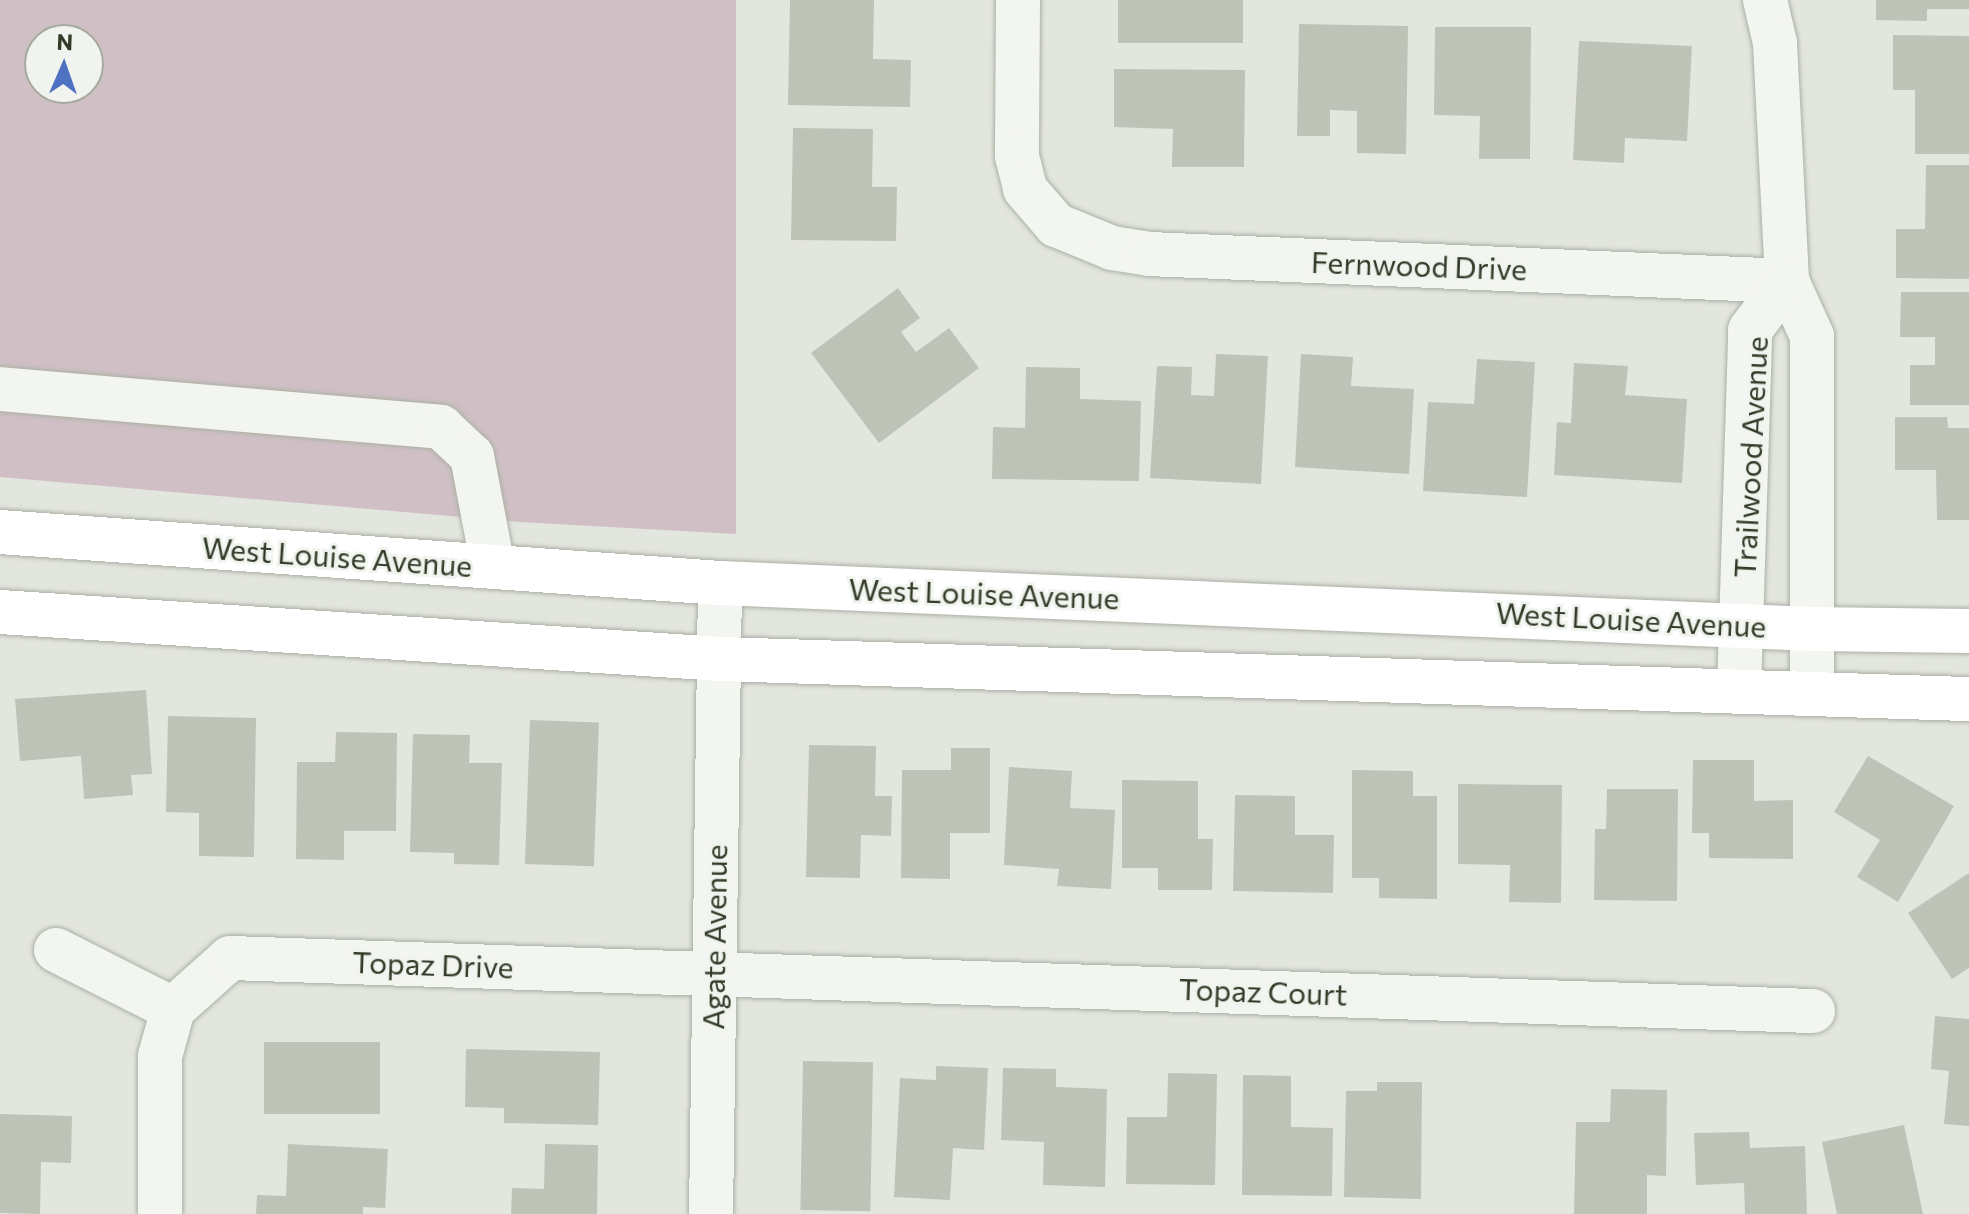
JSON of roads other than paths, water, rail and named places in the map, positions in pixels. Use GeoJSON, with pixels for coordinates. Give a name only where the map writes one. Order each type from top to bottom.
{"type":"FeatureCollection","features":[{"type":"Feature","properties":{"kind":"main road","name":"West Louise Avenue"},"geometry":{"type":"LineString","coordinates":[[0,532],[720,583],[1742,623],[1812,629],[1969,631]]}},
{"type":"Feature","properties":{"kind":"main road"},"geometry":{"type":"LineString","coordinates":[[0,612],[721,659],[1969,699]]}},
{"type":"Feature","properties":{"kind":"street","name":"Fernwood Drive"},"geometry":{"type":"LineString","coordinates":[[1018,0],[1017,156],[1025,189],[1056,225],[1112,248],[1149,254],[1787,281]]}},
{"type":"Feature","properties":{"kind":"street","name":"Trailwood Avenue"},"geometry":{"type":"LineString","coordinates":[[1765,0],[1775,43],[1787,281],[1812,336],[1812,693]]}},
{"type":"Feature","properties":{"kind":"street","name":"Trailwood Avenue"},"geometry":{"type":"LineString","coordinates":[[1739,690],[1750,330],[1787,281]]}},
{"type":"Feature","properties":{"kind":"street"},"geometry":{"type":"LineString","coordinates":[[0,389],[441,427],[472,456],[493,567]]}},
{"type":"Feature","properties":{"kind":"street","name":"Agate Avenue"},"geometry":{"type":"LineString","coordinates":[[711,1214],[712,972],[721,659],[720,583]]}},
{"type":"Feature","properties":{"kind":"street"},"geometry":{"type":"LineString","coordinates":[[56,950],[173,1009],[160,1056],[160,1214]]}},
{"type":"Feature","properties":{"kind":"street","name":"Topaz Drive"},"geometry":{"type":"LineString","coordinates":[[173,1009],[230,958],[712,972]]}},
{"type":"Feature","properties":{"kind":"street","name":"Topaz Court"},"geometry":{"type":"LineString","coordinates":[[712,972],[1813,1011]]}}]}
